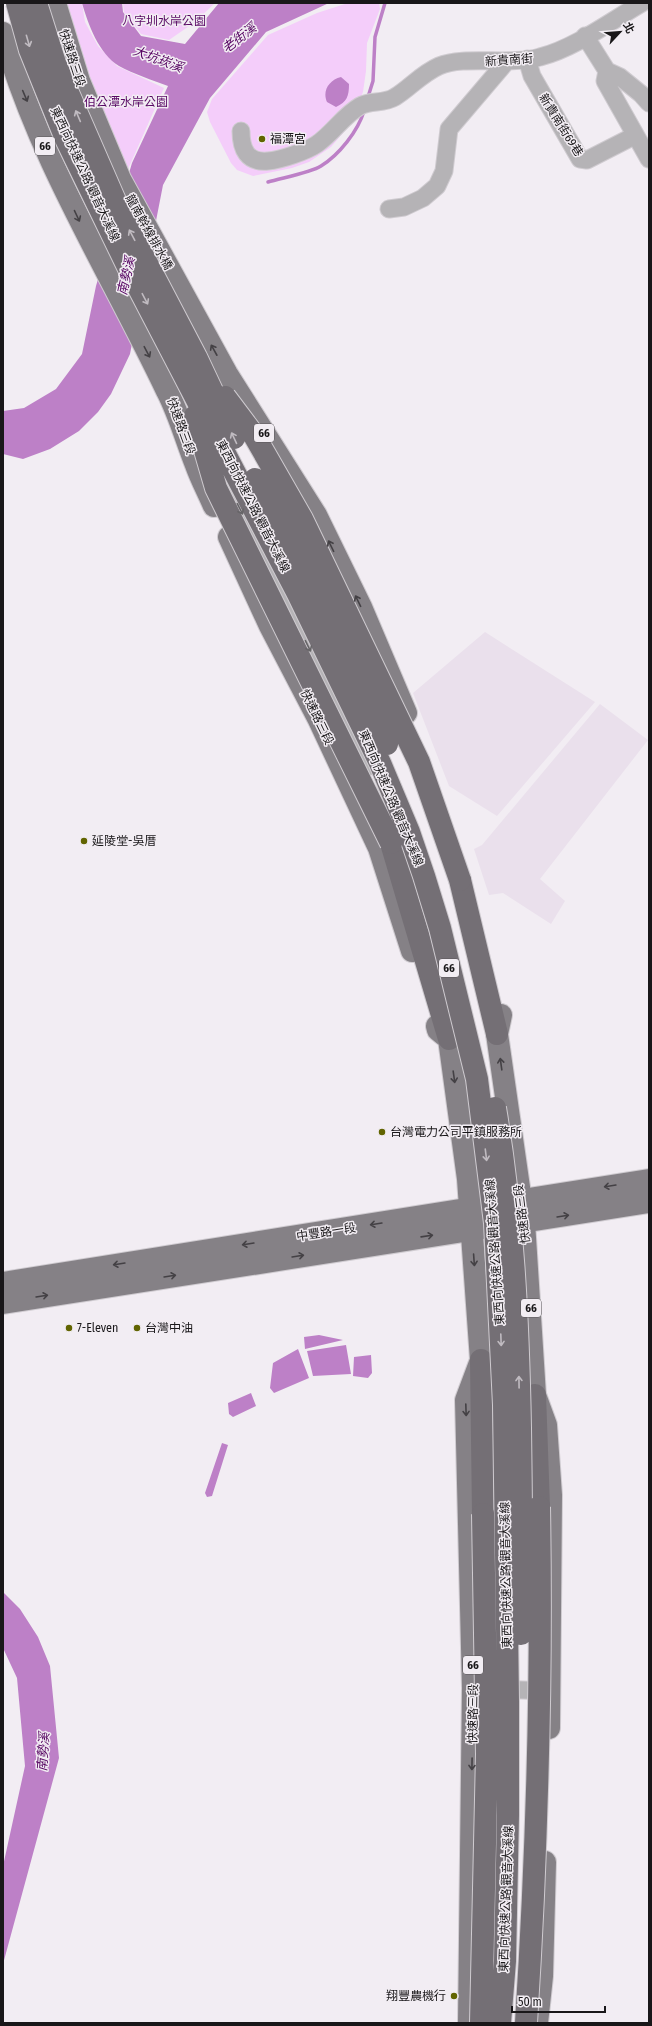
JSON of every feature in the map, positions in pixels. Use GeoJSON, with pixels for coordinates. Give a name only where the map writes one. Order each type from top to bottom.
{"type":"FeatureCollection","features":[{"type":"Feature","properties":{"kind":"highway","name":"東西向快速公路 觀音大溪線"},"geometry":{"type":"LineString","coordinates":[[17,3],[30,50],[66,139],[132,275],[189,362],[283,530],[398,768],[444,902],[491,1087],[503,1158],[513,1249],[518,1341],[522,1559],[518,1878],[514,1967],[509,2023]]}},
{"type":"Feature","properties":{"kind":"highway","name":"東西向快速公路 觀音大溪線"},"geometry":{"type":"LineString","coordinates":[[36,3],[55,63],[118,210],[298,594],[380,763],[406,826],[424,876],[440,928],[477,1079],[495,1223],[504,1413],[508,1702],[508,1830],[505,1961],[500,2023]]}},
{"type":"Feature","properties":{"kind":"highway"},"geometry":{"type":"LineString","coordinates":[[189,362],[216,488],[391,843],[449,1039]]}},
{"type":"Feature","properties":{"kind":"highway"},"geometry":{"type":"LineString","coordinates":[[189,362],[254,437],[302,519],[419,762],[460,880],[497,1034]]}},
{"type":"Feature","properties":{"kind":"highway"},"geometry":{"type":"LineString","coordinates":[[481,1360],[487,1754],[481,2023]]}},
{"type":"Feature","properties":{"kind":"highway"},"geometry":{"type":"LineString","coordinates":[[526,2023],[538,1804],[541,1635],[535,1395]]}},
{"type":"Feature","properties":{"kind":"main road","name":"快速路三段"},"geometry":{"type":"LineString","coordinates":[[55,3],[79,81],[120,179]]}},
{"type":"Feature","properties":{"kind":"main road","name":"66"},"geometry":{"type":"LineString","coordinates":[[3,33],[12,65],[50,156],[97,255],[168,392]]}},
{"type":"Feature","properties":{"kind":"main road","name":"龍南幹線排水橋"},"geometry":{"type":"LineString","coordinates":[[120,179],[178,285]]}},
{"type":"Feature","properties":{"kind":"main road","name":"快速路三段"},"geometry":{"type":"LineString","coordinates":[[178,285],[227,374],[316,515],[339,586],[439,790],[474,894],[502,1010],[497,1034],[524,1222],[535,1395],[546,1425],[551,1495],[541,1691],[532,1975],[537,2023]]}},
{"type":"Feature","properties":{"kind":"main road","name":"快速路三段"},"geometry":{"type":"LineString","coordinates":[[168,392],[196,466],[270,626],[319,720],[379,848],[438,1030],[449,1039],[468,1179],[481,1360],[466,1400],[473,1688],[468,1973],[469,2023]]}},
{"type":"Feature","properties":{"kind":"main road","name":"中豐路一段"},"geometry":{"type":"LineString","coordinates":[[3,1283],[416,1218],[470,1207],[649,1180]]}},
{"type":"Feature","properties":{"kind":"main road","name":"中豐路一段"},"geometry":{"type":"LineString","coordinates":[[3,1303],[649,1202]]}},
{"type":"Feature","properties":{"kind":"street","name":"新貴南街"},"geometry":{"type":"LineString","coordinates":[[241,131],[241,145],[248,156],[262,161],[279,159],[316,145],[350,113],[368,104],[394,98],[420,77],[450,62],[506,62],[541,57],[585,36],[642,3]]}},
{"type":"Feature","properties":{"kind":"street"},"geometry":{"type":"LineString","coordinates":[[585,36],[607,71],[620,77],[642,94],[649,103]]}},
{"type":"Feature","properties":{"kind":"street","name":"新貴南街69巷"},"geometry":{"type":"LineString","coordinates":[[527,59],[532,76],[580,159],[587,160],[634,136]]}},
{"type":"Feature","properties":{"kind":"street"},"geometry":{"type":"LineString","coordinates":[[389,209],[404,207],[423,198],[437,186],[444,171],[449,129],[506,62]]}},
{"type":"Feature","properties":{"kind":"street"},"geometry":{"type":"LineString","coordinates":[[607,71],[605,81],[634,136],[649,159]]}},
{"type":"Feature","properties":{"kind":"street","name":"快速路三段"},"geometry":{"type":"LineString","coordinates":[[168,392],[217,463],[291,611],[406,851],[452,1014],[449,1039]]}},
{"type":"Feature","properties":{"kind":"street"},"geometry":{"type":"LineString","coordinates":[[270,626],[291,611],[339,586]]}},
{"type":"Feature","properties":{"kind":"street","name":"快速路三段"},"geometry":{"type":"LineString","coordinates":[[481,1360],[489,1408],[499,1689],[495,1974],[490,2023]]}},
{"type":"Feature","properties":{"kind":"street"},"geometry":{"type":"LineString","coordinates":[[473,1688],[541,1691]]}},
{"type":"Feature","properties":{"kind":"street"},"geometry":{"type":"LineString","coordinates":[[468,1973],[532,1975]]}},
{"type":"Feature","properties":{"kind":"street","name":"快速路三段"},"geometry":{"type":"LineString","coordinates":[[518,2023],[532,1975]]}},
{"type":"Feature","properties":{"kind":"shaded area"},"geometry":{"type":"Polygon","coordinates":[[[485,632],[595,702],[497,816],[449,786],[413,693],[485,632]]]}},
{"type":"Feature","properties":{"kind":"shaded area"},"geometry":{"type":"Polygon","coordinates":[[[600,704],[648,740],[540,879],[565,901],[551,924],[503,893],[489,895],[474,849],[482,845],[600,704]]]}},
{"type":"Feature","properties":{"kind":"green space","name":"伯公潭水岸公園"},"geometry":{"type":"Polygon","coordinates":[[[62,3],[82,3],[85,22],[98,46],[117,66],[164,88],[125,176],[62,3]]]}},
{"type":"Feature","properties":{"kind":"green space","name":"八字圳水岸公園"},"geometry":{"type":"Polygon","coordinates":[[[123,3],[215,3],[195,22],[169,40],[141,34],[124,12],[123,3]]]}},
{"type":"Feature","properties":{"kind":"green space"},"geometry":{"type":"Polygon","coordinates":[[[348,3],[379,3],[380,9],[367,43],[366,71],[363,92],[349,126],[331,147],[309,162],[292,168],[253,176],[237,170],[231,163],[210,122],[207,112],[212,99],[268,35],[317,13],[348,3]]]}},
{"type":"Feature","properties":{"kind":"water"},"geometry":{"type":"Polygon","coordinates":[[[82,3],[122,3],[123,12],[141,36],[185,44],[219,3],[329,3],[266,32],[210,98],[163,185],[130,354],[111,394],[98,412],[79,431],[50,449],[23,459],[3,454],[3,411],[24,408],[56,389],[82,354],[96,286],[132,163],[168,86],[131,72],[112,61],[95,38],[82,3]]]}},
{"type":"Feature","properties":{"kind":"water"},"geometry":{"type":"Polygon","coordinates":[[[341,77],[349,84],[349,92],[345,101],[336,107],[327,102],[325,94],[330,83],[341,77]]]}},
{"type":"Feature","properties":{"kind":"water"},"geometry":{"type":"Polygon","coordinates":[[[319,1335],[343,1340],[305,1349],[304,1337],[319,1335]]]}},
{"type":"Feature","properties":{"kind":"water"},"geometry":{"type":"Polygon","coordinates":[[[346,1345],[351,1374],[313,1376],[307,1351],[346,1345]]]}},
{"type":"Feature","properties":{"kind":"water"},"geometry":{"type":"Polygon","coordinates":[[[298,1349],[309,1378],[274,1393],[270,1388],[273,1363],[298,1349]]]}},
{"type":"Feature","properties":{"kind":"water"},"geometry":{"type":"Polygon","coordinates":[[[371,1355],[372,1373],[368,1378],[353,1376],[354,1357],[371,1355]]]}},
{"type":"Feature","properties":{"kind":"water"},"geometry":{"type":"Polygon","coordinates":[[[251,1393],[256,1406],[233,1417],[229,1414],[228,1403],[251,1393]]]}},
{"type":"Feature","properties":{"kind":"water"},"geometry":{"type":"Polygon","coordinates":[[[222,1443],[228,1445],[212,1496],[207,1497],[205,1493],[222,1443]]]}},
{"type":"Feature","properties":{"kind":"water","name":"南勢溪"},"geometry":{"type":"Polygon","coordinates":[[[3,1592],[20,1609],[38,1637],[50,1666],[59,1758],[3,1964],[3,1866],[25,1766],[17,1678],[3,1648],[3,1592]]]}},
{"type":"Feature","properties":{"kind":"waterway"},"geometry":{"type":"LineString","coordinates":[[368,97],[373,81],[375,37],[385,3]]}},
{"type":"Feature","properties":{"kind":"waterway"},"geometry":{"type":"LineString","coordinates":[[268,182],[316,169],[328,161],[341,149],[353,134],[364,111]]}},
{"type":"Feature","properties":{"kind":"place","name":"福潭宮"},"geometry":{"type":"Point","coordinates":[262,139]}},
{"type":"Feature","properties":{"kind":"place","name":"延陵堂-吳厝"},"geometry":{"type":"Point","coordinates":[84,841]}},
{"type":"Feature","properties":{"kind":"place","name":"台灣電力公司平鎮服務所"},"geometry":{"type":"Point","coordinates":[382,1132]}},
{"type":"Feature","properties":{"kind":"place","name":"7-Eleven"},"geometry":{"type":"Point","coordinates":[69,1328]}},
{"type":"Feature","properties":{"kind":"place","name":"台灣中油"},"geometry":{"type":"Point","coordinates":[137,1328]}},
{"type":"Feature","properties":{"kind":"place","name":"翔豐農機行"},"geometry":{"type":"Point","coordinates":[454,1996]}},
{"type":"Feature","properties":{"kind":"water label","name":"老街溪"},"geometry":{"type":"Point","coordinates":[239,38]}},
{"type":"Feature","properties":{"kind":"water label","name":"大坑崁溪"},"geometry":{"type":"Point","coordinates":[158,59]}}]}
